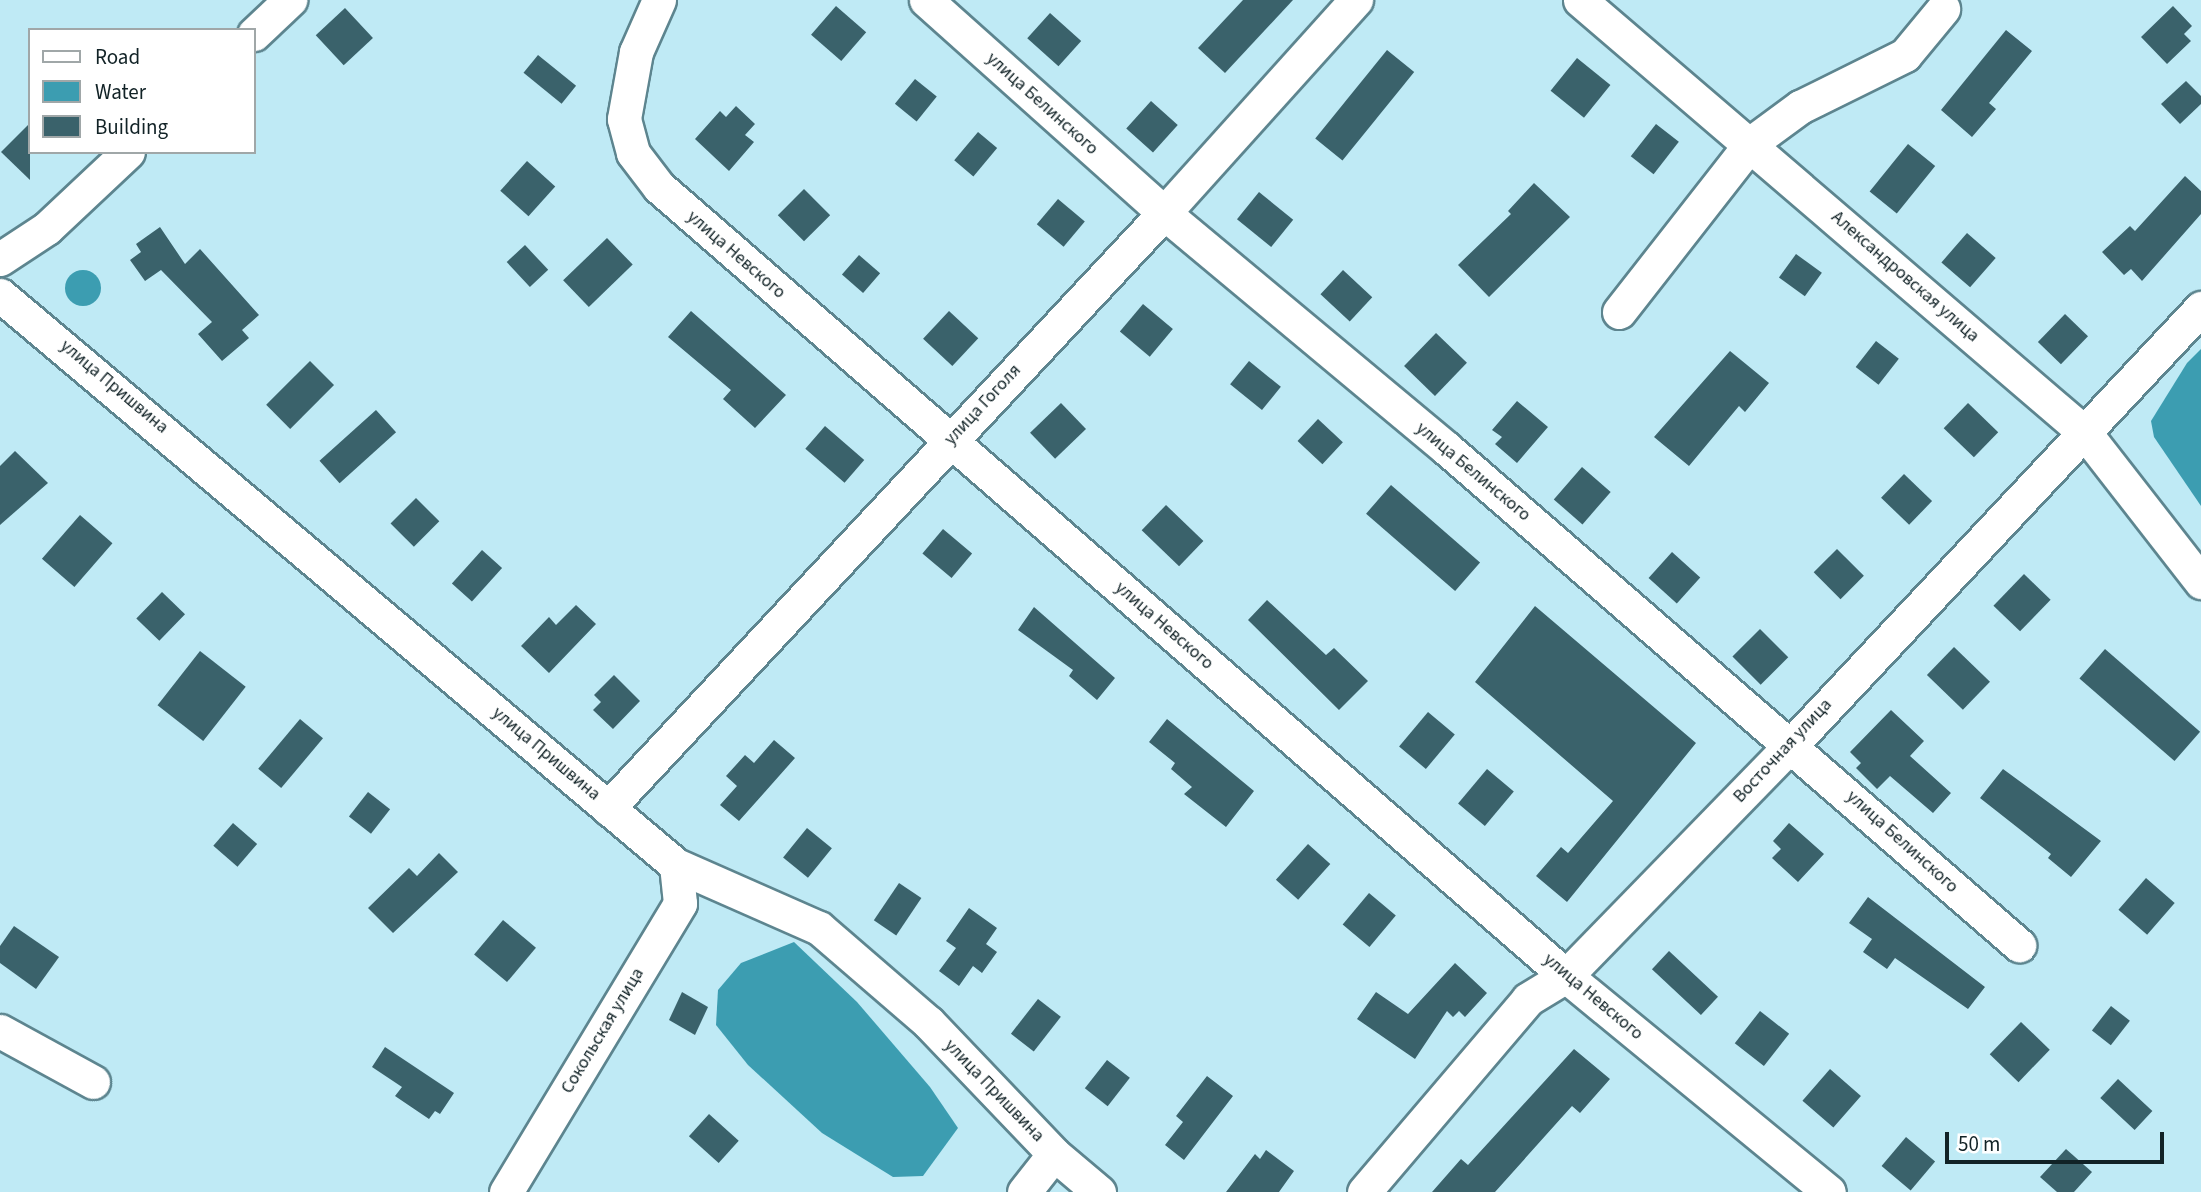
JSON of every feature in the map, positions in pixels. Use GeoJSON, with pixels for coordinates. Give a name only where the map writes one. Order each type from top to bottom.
{"type":"FeatureCollection","features":[{"type":"Feature","properties":{"kind":"street"},"geometry":{"type":"LineString","coordinates":[[256,32],[290,0]]}},
{"type":"Feature","properties":{"kind":"street","name":"улица Невского"},"geometry":{"type":"LineString","coordinates":[[659,0],[627,85],[624,119],[633,153],[659,187],[1566,976],[1829,1192]]}},
{"type":"Feature","properties":{"kind":"street","name":"улица Белинского"},"geometry":{"type":"LineString","coordinates":[[926,0],[1164,213],[1792,744],[2019,945]]}},
{"type":"Feature","properties":{"kind":"street","name":"улица Гоголя"},"geometry":{"type":"LineString","coordinates":[[608,807],[1164,213],[1356,0]]}},
{"type":"Feature","properties":{"kind":"street","name":"Александровская улица"},"geometry":{"type":"LineString","coordinates":[[1580,0],[1751,143],[2085,433],[2201,582]]}},
{"type":"Feature","properties":{"kind":"street"},"geometry":{"type":"LineString","coordinates":[[1619,312],[1751,143],[1800,107],[1905,55],[1943,9]]}},
{"type":"Feature","properties":{"kind":"street"},"geometry":{"type":"LineString","coordinates":[[0,259],[47,228],[126,154]]}},
{"type":"Feature","properties":{"kind":"street","name":"улица Пришвина"},"geometry":{"type":"LineString","coordinates":[[0,295],[676,865],[818,928],[928,1022],[1054,1154],[1100,1192]]}},
{"type":"Feature","properties":{"kind":"street","name":"Восточная улица"},"geometry":{"type":"LineString","coordinates":[[1364,1192],[1528,999],[1566,976],[1792,744],[2201,308]]}},
{"type":"Feature","properties":{"kind":"street","name":"Сокольская улица"},"geometry":{"type":"LineString","coordinates":[[506,1192],[680,903],[676,865]]}},
{"type":"Feature","properties":{"kind":"street"},"geometry":{"type":"LineString","coordinates":[[0,1031],[93,1082]]}},
{"type":"Feature","properties":{"kind":"street"},"geometry":{"type":"LineString","coordinates":[[1024,1192],[1054,1154]]}},
{"type":"Feature","properties":{"kind":"water"},"geometry":{"type":"Polygon","coordinates":[[[83,270],[95,276],[101,288],[95,300],[83,306],[71,300],[65,288],[71,276],[83,270]]]}},
{"type":"Feature","properties":{"kind":"water"},"geometry":{"type":"Polygon","coordinates":[[[2201,349],[2201,506],[2154,437],[2151,421],[2187,363],[2201,349]]]}},
{"type":"Feature","properties":{"kind":"water"},"geometry":{"type":"Polygon","coordinates":[[[794,942],[857,1002],[930,1087],[958,1128],[923,1176],[893,1177],[822,1133],[748,1065],[716,1025],[718,990],[741,963],[794,942]]]}},
{"type":"Feature","properties":{"kind":"building"},"geometry":{"type":"Polygon","coordinates":[[[1243,0],[1293,0],[1225,73],[1198,48],[1243,0]]]}},
{"type":"Feature","properties":{"kind":"building"},"geometry":{"type":"Polygon","coordinates":[[[836,6],[866,32],[841,61],[811,35],[836,6]]]}},
{"type":"Feature","properties":{"kind":"building"},"geometry":{"type":"Polygon","coordinates":[[[2173,6],[2192,26],[2184,34],[2191,41],[2167,64],[2141,37],[2173,6]]]}},
{"type":"Feature","properties":{"kind":"building"},"geometry":{"type":"Polygon","coordinates":[[[345,8],[373,38],[344,65],[316,35],[345,8]]]}},
{"type":"Feature","properties":{"kind":"building"},"geometry":{"type":"Polygon","coordinates":[[[1050,13],[1081,41],[1058,66],[1027,38],[1050,13]]]}},
{"type":"Feature","properties":{"kind":"building"},"geometry":{"type":"Polygon","coordinates":[[[2006,30],[2032,51],[1989,103],[1996,109],[1972,137],[1941,110],[2006,30]]]}},
{"type":"Feature","properties":{"kind":"building"},"geometry":{"type":"Polygon","coordinates":[[[1387,50],[1414,72],[1342,161],[1315,139],[1387,50]]]}},
{"type":"Feature","properties":{"kind":"building"},"geometry":{"type":"Polygon","coordinates":[[[538,55],[576,86],[562,104],[524,73],[538,55]]]}},
{"type":"Feature","properties":{"kind":"building"},"geometry":{"type":"Polygon","coordinates":[[[1577,58],[1610,85],[1584,118],[1551,91],[1577,58]]]}},
{"type":"Feature","properties":{"kind":"building"},"geometry":{"type":"Polygon","coordinates":[[[915,79],[937,97],[917,121],[895,104],[915,79]]]}},
{"type":"Feature","properties":{"kind":"building"},"geometry":{"type":"Polygon","coordinates":[[[2186,81],[2201,96],[2201,104],[2180,124],[2161,104],[2186,81]]]}},
{"type":"Feature","properties":{"kind":"building"},"geometry":{"type":"Polygon","coordinates":[[[1151,101],[1178,125],[1153,153],[1126,128],[1151,101]]]}},
{"type":"Feature","properties":{"kind":"building"},"geometry":{"type":"Polygon","coordinates":[[[736,106],[755,124],[745,135],[754,142],[729,171],[695,139],[720,111],[726,117],[736,106]]]}},
{"type":"Feature","properties":{"kind":"building"},"geometry":{"type":"Polygon","coordinates":[[[1656,124],[1679,142],[1654,174],[1631,156],[1656,124]]]}},
{"type":"Feature","properties":{"kind":"building"},"geometry":{"type":"Polygon","coordinates":[[[28,125],[30,180],[1,152],[28,125]]]}},
{"type":"Feature","properties":{"kind":"building"},"geometry":{"type":"Polygon","coordinates":[[[978,132],[997,148],[973,176],[954,160],[978,132]]]}},
{"type":"Feature","properties":{"kind":"building"},"geometry":{"type":"Polygon","coordinates":[[[1908,144],[1935,166],[1897,213],[1870,191],[1908,144]]]}},
{"type":"Feature","properties":{"kind":"building"},"geometry":{"type":"Polygon","coordinates":[[[527,161],[555,186],[528,216],[500,191],[527,161]]]}},
{"type":"Feature","properties":{"kind":"building"},"geometry":{"type":"Polygon","coordinates":[[[2185,176],[2201,191],[2201,214],[2142,281],[2131,269],[2124,275],[2102,252],[2130,226],[2135,231],[2185,176]]]}},
{"type":"Feature","properties":{"kind":"building"},"geometry":{"type":"Polygon","coordinates":[[[1534,183],[1570,217],[1489,297],[1458,265],[1511,214],[1508,211],[1534,183]]]}},
{"type":"Feature","properties":{"kind":"building"},"geometry":{"type":"Polygon","coordinates":[[[804,189],[830,215],[804,241],[778,215],[804,189]]]}},
{"type":"Feature","properties":{"kind":"building"},"geometry":{"type":"Polygon","coordinates":[[[1259,192],[1293,220],[1271,247],[1237,219],[1259,192]]]}},
{"type":"Feature","properties":{"kind":"building"},"geometry":{"type":"Polygon","coordinates":[[[1058,199],[1085,221],[1064,247],[1037,224],[1058,199]]]}},
{"type":"Feature","properties":{"kind":"building"},"geometry":{"type":"Polygon","coordinates":[[[160,227],[185,264],[200,249],[259,315],[242,330],[249,338],[222,361],[198,334],[212,322],[161,270],[145,281],[130,260],[141,252],[136,244],[160,227]]]}},
{"type":"Feature","properties":{"kind":"building"},"geometry":{"type":"Polygon","coordinates":[[[1967,233],[1996,258],[1970,287],[1941,262],[1967,233]]]}},
{"type":"Feature","properties":{"kind":"building"},"geometry":{"type":"Polygon","coordinates":[[[607,238],[633,265],[589,307],[563,280],[607,238]]]}},
{"type":"Feature","properties":{"kind":"building"},"geometry":{"type":"Polygon","coordinates":[[[525,245],[548,270],[530,287],[507,262],[525,245]]]}},
{"type":"Feature","properties":{"kind":"building"},"geometry":{"type":"Polygon","coordinates":[[[1796,254],[1822,273],[1805,296],[1779,277],[1796,254]]]}},
{"type":"Feature","properties":{"kind":"building"},"geometry":{"type":"Polygon","coordinates":[[[859,255],[880,273],[863,293],[842,275],[859,255]]]}},
{"type":"Feature","properties":{"kind":"building"},"geometry":{"type":"Polygon","coordinates":[[[1343,270],[1372,297],[1350,321],[1320,294],[1343,270]]]}},
{"type":"Feature","properties":{"kind":"building"},"geometry":{"type":"Polygon","coordinates":[[[1143,304],[1173,329],[1150,357],[1120,332],[1143,304]]]}},
{"type":"Feature","properties":{"kind":"building"},"geometry":{"type":"Polygon","coordinates":[[[691,311],[786,395],[755,428],[723,399],[731,390],[668,337],[691,311]]]}},
{"type":"Feature","properties":{"kind":"building"},"geometry":{"type":"Polygon","coordinates":[[[949,311],[978,338],[952,366],[923,339],[949,311]]]}},
{"type":"Feature","properties":{"kind":"building"},"geometry":{"type":"Polygon","coordinates":[[[2065,314],[2088,336],[2061,364],[2038,342],[2065,314]]]}},
{"type":"Feature","properties":{"kind":"building"},"geometry":{"type":"Polygon","coordinates":[[[1436,333],[1467,363],[1435,396],[1404,366],[1436,333]]]}},
{"type":"Feature","properties":{"kind":"building"},"geometry":{"type":"Polygon","coordinates":[[[1876,341],[1899,359],[1879,385],[1856,367],[1876,341]]]}},
{"type":"Feature","properties":{"kind":"building"},"geometry":{"type":"Polygon","coordinates":[[[1730,351],[1769,383],[1745,412],[1739,406],[1689,466],[1654,437],[1730,351]]]}},
{"type":"Feature","properties":{"kind":"building"},"geometry":{"type":"Polygon","coordinates":[[[310,361],[334,385],[290,429],[266,405],[310,361]]]}},
{"type":"Feature","properties":{"kind":"building"},"geometry":{"type":"Polygon","coordinates":[[[1249,361],[1281,387],[1262,410],[1230,384],[1249,361]]]}},
{"type":"Feature","properties":{"kind":"building"},"geometry":{"type":"Polygon","coordinates":[[[1517,401],[1548,427],[1517,463],[1495,444],[1502,437],[1492,430],[1517,401]]]}},
{"type":"Feature","properties":{"kind":"building"},"geometry":{"type":"Polygon","coordinates":[[[1061,403],[1086,429],[1055,459],[1030,433],[1061,403]]]}},
{"type":"Feature","properties":{"kind":"building"},"geometry":{"type":"Polygon","coordinates":[[[1968,403],[1998,432],[1974,457],[1944,428],[1968,403]]]}},
{"type":"Feature","properties":{"kind":"building"},"geometry":{"type":"Polygon","coordinates":[[[376,410],[396,432],[340,483],[320,461],[376,410]]]}},
{"type":"Feature","properties":{"kind":"building"},"geometry":{"type":"Polygon","coordinates":[[[1318,419],[1343,442],[1322,464],[1298,441],[1318,419]]]}},
{"type":"Feature","properties":{"kind":"building"},"geometry":{"type":"Polygon","coordinates":[[[825,426],[864,460],[845,483],[805,449],[825,426]]]}},
{"type":"Feature","properties":{"kind":"building"},"geometry":{"type":"Polygon","coordinates":[[[15,451],[48,483],[0,525],[0,466],[15,451]]]}},
{"type":"Feature","properties":{"kind":"building"},"geometry":{"type":"Polygon","coordinates":[[[1582,467],[1611,492],[1582,524],[1554,499],[1582,467]]]}},
{"type":"Feature","properties":{"kind":"building"},"geometry":{"type":"Polygon","coordinates":[[[1904,474],[1932,501],[1909,525],[1881,498],[1904,474]]]}},
{"type":"Feature","properties":{"kind":"building"},"geometry":{"type":"Polygon","coordinates":[[[1391,485],[1480,562],[1455,591],[1366,514],[1391,485]]]}},
{"type":"Feature","properties":{"kind":"building"},"geometry":{"type":"Polygon","coordinates":[[[416,498],[439,521],[414,547],[391,523],[416,498]]]}},
{"type":"Feature","properties":{"kind":"building"},"geometry":{"type":"Polygon","coordinates":[[[1166,505],[1203,541],[1179,566],[1142,530],[1166,505]]]}},
{"type":"Feature","properties":{"kind":"building"},"geometry":{"type":"Polygon","coordinates":[[[80,515],[112,543],[74,587],[42,559],[80,515]]]}},
{"type":"Feature","properties":{"kind":"building"},"geometry":{"type":"Polygon","coordinates":[[[943,529],[972,553],[952,578],[922,554],[943,529]]]}},
{"type":"Feature","properties":{"kind":"building"},"geometry":{"type":"Polygon","coordinates":[[[1837,549],[1864,576],[1841,599],[1814,572],[1837,549]]]}},
{"type":"Feature","properties":{"kind":"building"},"geometry":{"type":"Polygon","coordinates":[[[482,550],[502,568],[472,602],[452,583],[482,550]]]}},
{"type":"Feature","properties":{"kind":"building"},"geometry":{"type":"Polygon","coordinates":[[[1672,552],[1700,577],[1677,603],[1649,578],[1672,552]]]}},
{"type":"Feature","properties":{"kind":"building"},"geometry":{"type":"Polygon","coordinates":[[[2024,574],[2051,600],[2020,631],[1993,606],[2024,574]]]}},
{"type":"Feature","properties":{"kind":"building"},"geometry":{"type":"Polygon","coordinates":[[[162,592],[185,614],[159,641],[136,619],[162,592]]]}},
{"type":"Feature","properties":{"kind":"building"},"geometry":{"type":"Polygon","coordinates":[[[1267,600],[1326,655],[1334,648],[1368,681],[1339,710],[1248,620],[1267,600]]]}},
{"type":"Feature","properties":{"kind":"building"},"geometry":{"type":"Polygon","coordinates":[[[576,605],[596,624],[549,673],[521,646],[549,617],[556,625],[576,605]]]}},
{"type":"Feature","properties":{"kind":"building"},"geometry":{"type":"Polygon","coordinates":[[[1535,606],[1696,743],[1567,902],[1536,876],[1561,847],[1568,853],[1613,801],[1475,682],[1535,606]]]}},
{"type":"Feature","properties":{"kind":"building"},"geometry":{"type":"Polygon","coordinates":[[[1034,607],[1115,678],[1097,700],[1069,676],[1073,670],[1018,630],[1034,607]]]}},
{"type":"Feature","properties":{"kind":"building"},"geometry":{"type":"Polygon","coordinates":[[[1760,629],[1788,657],[1761,685],[1732,657],[1760,629]]]}},
{"type":"Feature","properties":{"kind":"building"},"geometry":{"type":"Polygon","coordinates":[[[1954,647],[1990,682],[1963,710],[1927,675],[1954,647]]]}},
{"type":"Feature","properties":{"kind":"building"},"geometry":{"type":"Polygon","coordinates":[[[2105,649],[2200,732],[2175,761],[2079,678],[2105,649]]]}},
{"type":"Feature","properties":{"kind":"building"},"geometry":{"type":"Polygon","coordinates":[[[200,651],[246,687],[203,741],[158,705],[200,651]]]}},
{"type":"Feature","properties":{"kind":"building"},"geometry":{"type":"Polygon","coordinates":[[[614,675],[640,701],[613,729],[593,710],[601,702],[594,695],[614,675]]]}},
{"type":"Feature","properties":{"kind":"building"},"geometry":{"type":"Polygon","coordinates":[[[1891,710],[1924,741],[1910,756],[1951,793],[1933,813],[1890,776],[1877,789],[1856,768],[1861,763],[1850,752],[1891,710]]]}},
{"type":"Feature","properties":{"kind":"building"},"geometry":{"type":"Polygon","coordinates":[[[1428,712],[1455,734],[1426,769],[1399,746],[1428,712]]]}},
{"type":"Feature","properties":{"kind":"building"},"geometry":{"type":"Polygon","coordinates":[[[300,719],[323,738],[281,788],[258,769],[300,719]]]}},
{"type":"Feature","properties":{"kind":"building"},"geometry":{"type":"Polygon","coordinates":[[[1167,719],[1254,791],[1226,827],[1184,794],[1192,787],[1171,769],[1175,763],[1149,742],[1167,719]]]}},
{"type":"Feature","properties":{"kind":"building"},"geometry":{"type":"Polygon","coordinates":[[[774,740],[795,758],[739,821],[720,805],[737,786],[726,776],[745,755],[754,763],[774,740]]]}},
{"type":"Feature","properties":{"kind":"building"},"geometry":{"type":"Polygon","coordinates":[[[1487,769],[1514,791],[1485,826],[1458,803],[1487,769]]]}},
{"type":"Feature","properties":{"kind":"building"},"geometry":{"type":"Polygon","coordinates":[[[2003,769],[2101,841],[2071,877],[2048,858],[2051,854],[1980,798],[2003,769]]]}},
{"type":"Feature","properties":{"kind":"building"},"geometry":{"type":"Polygon","coordinates":[[[368,792],[390,809],[371,834],[349,816],[368,792]]]}},
{"type":"Feature","properties":{"kind":"building"},"geometry":{"type":"Polygon","coordinates":[[[233,823],[257,844],[237,867],[213,846],[233,823]]]}},
{"type":"Feature","properties":{"kind":"building"},"geometry":{"type":"Polygon","coordinates":[[[1789,823],[1824,854],[1798,882],[1772,858],[1781,849],[1773,841],[1789,823]]]}},
{"type":"Feature","properties":{"kind":"building"},"geometry":{"type":"Polygon","coordinates":[[[807,828],[832,848],[808,878],[783,858],[807,828]]]}},
{"type":"Feature","properties":{"kind":"building"},"geometry":{"type":"Polygon","coordinates":[[[1308,844],[1330,864],[1298,900],[1276,880],[1308,844]]]}},
{"type":"Feature","properties":{"kind":"building"},"geometry":{"type":"Polygon","coordinates":[[[439,853],[458,872],[393,933],[368,908],[409,868],[417,876],[439,853]]]}},
{"type":"Feature","properties":{"kind":"building"},"geometry":{"type":"Polygon","coordinates":[[[2146,878],[2175,903],[2147,935],[2118,910],[2146,878]]]}},
{"type":"Feature","properties":{"kind":"building"},"geometry":{"type":"Polygon","coordinates":[[[899,883],[921,898],[896,935],[874,920],[899,883]]]}},
{"type":"Feature","properties":{"kind":"building"},"geometry":{"type":"Polygon","coordinates":[[[1369,893],[1396,915],[1369,947],[1343,924],[1369,893]]]}},
{"type":"Feature","properties":{"kind":"building"},"geometry":{"type":"Polygon","coordinates":[[[1868,897],[1985,987],[1968,1009],[1895,958],[1887,969],[1863,952],[1872,939],[1849,923],[1868,897]]]}},
{"type":"Feature","properties":{"kind":"building"},"geometry":{"type":"Polygon","coordinates":[[[969,908],[997,928],[986,944],[997,952],[982,973],[973,966],[959,986],[939,971],[956,948],[946,941],[969,908]]]}},
{"type":"Feature","properties":{"kind":"building"},"geometry":{"type":"Polygon","coordinates":[[[503,920],[536,948],[507,982],[474,954],[503,920]]]}},
{"type":"Feature","properties":{"kind":"building"},"geometry":{"type":"Polygon","coordinates":[[[14,926],[59,957],[36,989],[0,963],[0,946],[14,926]]]}},
{"type":"Feature","properties":{"kind":"building"},"geometry":{"type":"Polygon","coordinates":[[[1669,951],[1718,997],[1701,1015],[1652,969],[1669,951]]]}},
{"type":"Feature","properties":{"kind":"building"},"geometry":{"type":"Polygon","coordinates":[[[1455,963],[1487,993],[1465,1017],[1459,1011],[1453,1017],[1447,1011],[1415,1059],[1357,1019],[1376,992],[1408,1014],[1455,963]]]}},
{"type":"Feature","properties":{"kind":"building"},"geometry":{"type":"Polygon","coordinates":[[[682,992],[708,1007],[695,1035],[669,1020],[682,992]]]}},
{"type":"Feature","properties":{"kind":"building"},"geometry":{"type":"Polygon","coordinates":[[[1038,999],[1061,1017],[1034,1052],[1011,1034],[1038,999]]]}},
{"type":"Feature","properties":{"kind":"building"},"geometry":{"type":"Polygon","coordinates":[[[2111,1006],[2130,1021],[2111,1045],[2092,1030],[2111,1006]]]}},
{"type":"Feature","properties":{"kind":"building"},"geometry":{"type":"Polygon","coordinates":[[[1760,1011],[1789,1034],[1764,1066],[1735,1043],[1760,1011]]]}},
{"type":"Feature","properties":{"kind":"building"},"geometry":{"type":"Polygon","coordinates":[[[2021,1022],[2050,1050],[2019,1082],[1990,1054],[2021,1022]]]}},
{"type":"Feature","properties":{"kind":"building"},"geometry":{"type":"Polygon","coordinates":[[[385,1047],[454,1093],[440,1114],[435,1111],[429,1119],[395,1096],[402,1087],[372,1067],[385,1047]]]}},
{"type":"Feature","properties":{"kind":"building"},"geometry":{"type":"Polygon","coordinates":[[[1574,1049],[1610,1079],[1580,1113],[1572,1106],[1495,1192],[1432,1192],[1461,1159],[1468,1165],[1574,1049]]]}},
{"type":"Feature","properties":{"kind":"building"},"geometry":{"type":"Polygon","coordinates":[[[1107,1060],[1130,1078],[1108,1106],[1085,1088],[1107,1060]]]}},
{"type":"Feature","properties":{"kind":"building"},"geometry":{"type":"Polygon","coordinates":[[[1830,1069],[1861,1096],[1833,1128],[1802,1101],[1830,1069]]]}},
{"type":"Feature","properties":{"kind":"building"},"geometry":{"type":"Polygon","coordinates":[[[1207,1076],[1233,1096],[1184,1160],[1165,1145],[1183,1122],[1176,1116],[1207,1076]]]}},
{"type":"Feature","properties":{"kind":"building"},"geometry":{"type":"Polygon","coordinates":[[[2118,1079],[2152,1111],[2135,1130],[2100,1098],[2118,1079]]]}},
{"type":"Feature","properties":{"kind":"building"},"geometry":{"type":"Polygon","coordinates":[[[709,1114],[739,1141],[719,1163],[689,1136],[709,1114]]]}},
{"type":"Feature","properties":{"kind":"building"},"geometry":{"type":"Polygon","coordinates":[[[1906,1137],[1935,1161],[1911,1191],[1882,1166],[1906,1137]]]}},
{"type":"Feature","properties":{"kind":"building"},"geometry":{"type":"Polygon","coordinates":[[[2066,1149],[2092,1172],[2074,1192],[2057,1192],[2040,1177],[2066,1149]]]}},
{"type":"Feature","properties":{"kind":"building"},"geometry":{"type":"Polygon","coordinates":[[[1266,1150],[1294,1171],[1279,1192],[1226,1192],[1255,1154],[1260,1159],[1266,1150]]]}}]}
